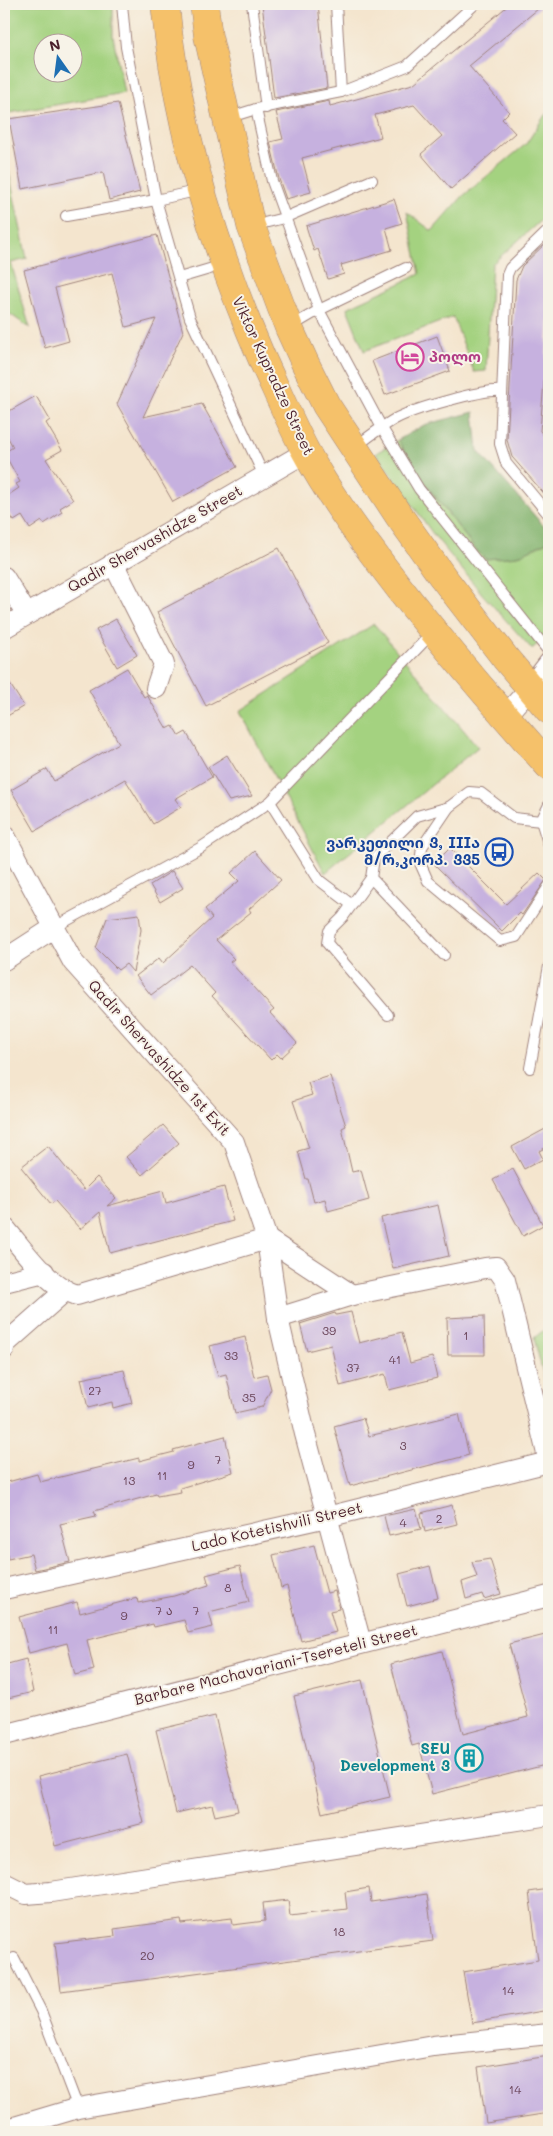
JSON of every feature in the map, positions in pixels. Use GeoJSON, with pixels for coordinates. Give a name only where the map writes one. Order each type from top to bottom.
{"type":"FeatureCollection","features":[{"type":"Feature","properties":{"kind":"main road","name":"Viktor Kupradze Street"},"geometry":{"type":"LineString","coordinates":[[165,4],[175,83],[187,144],[200,190],[224,265],[254,341],[306,452],[365,542],[434,632],[549,766]]}},
{"type":"Feature","properties":{"kind":"main road"},"geometry":{"type":"LineString","coordinates":[[204,4],[208,36],[255,238],[289,328],[326,405],[399,516],[442,576],[549,710]]}},
{"type":"Feature","properties":{"kind":"main road"},"geometry":{"type":"LineString","coordinates":[[224,265],[255,238]]}},
{"type":"Feature","properties":{"kind":"main road"},"geometry":{"type":"LineString","coordinates":[[365,542],[399,516]]}},
{"type":"Feature","properties":{"kind":"street","name":"Qadir Shervashidze Street"},"geometry":{"type":"LineString","coordinates":[[4,628],[26,613],[306,452]]}},
{"type":"Feature","properties":{"kind":"street"},"geometry":{"type":"LineString","coordinates":[[113,563],[164,664],[156,688]]}},
{"type":"Feature","properties":{"kind":"street"},"geometry":{"type":"LineString","coordinates":[[4,577],[26,613]]}},
{"type":"Feature","properties":{"kind":"street"},"geometry":{"type":"LineString","coordinates":[[505,716],[549,664]]}},
{"type":"Feature","properties":{"kind":"street","name":"Qadir Shervashidze 1st Exit"},"geometry":{"type":"LineString","coordinates":[[4,834],[73,962],[234,1142],[267,1239],[278,1318],[305,1434],[361,1643]]}},
{"type":"Feature","properties":{"kind":"street"},"geometry":{"type":"LineString","coordinates":[[4,960],[55,927]]}},
{"type":"Feature","properties":{"kind":"street"},"geometry":{"type":"LineString","coordinates":[[4,1227],[54,1284],[65,1291],[77,1295],[267,1239],[352,1295]]}},
{"type":"Feature","properties":{"kind":"street"},"geometry":{"type":"LineString","coordinates":[[278,1318],[352,1295],[496,1267],[505,1280],[549,1462]]}},
{"type":"Feature","properties":{"kind":"street"},"geometry":{"type":"LineString","coordinates":[[4,1282],[44,1272]]}},
{"type":"Feature","properties":{"kind":"street"},"geometry":{"type":"LineString","coordinates":[[4,1349],[4,1345],[65,1291]]}},
{"type":"Feature","properties":{"kind":"street","name":"Lado Kotetishvili Street"},"geometry":{"type":"LineString","coordinates":[[4,1589],[327,1517],[549,1462]]}},
{"type":"Feature","properties":{"kind":"street","name":"Barbare Machavariani-Tsereteli Street"},"geometry":{"type":"LineString","coordinates":[[4,1735],[549,1596]]}},
{"type":"Feature","properties":{"kind":"street"},"geometry":{"type":"LineString","coordinates":[[4,1883],[26,1894],[51,1892],[549,1815]]}},
{"type":"Feature","properties":{"kind":"street"},"geometry":{"type":"LineString","coordinates":[[4,2130],[78,2108],[433,2046],[549,2034]]}},
{"type":"Feature","properties":{"kind":"lane"},"geometry":{"type":"LineString","coordinates":[[122,4],[126,46],[156,200],[194,330],[264,476]]}},
{"type":"Feature","properties":{"kind":"lane"},"geometry":{"type":"LineString","coordinates":[[252,4],[261,108],[272,181],[319,310],[382,428],[418,489],[549,652]]}},
{"type":"Feature","properties":{"kind":"lane"},"geometry":{"type":"LineString","coordinates":[[336,4],[341,92]]}},
{"type":"Feature","properties":{"kind":"lane"},"geometry":{"type":"LineString","coordinates":[[226,118],[261,108],[341,92],[407,66],[474,4]]}},
{"type":"Feature","properties":{"kind":"lane"},"geometry":{"type":"LineString","coordinates":[[255,238],[284,218],[372,180]]}},
{"type":"Feature","properties":{"kind":"lane"},"geometry":{"type":"LineString","coordinates":[[66,216],[200,190]]}},
{"type":"Feature","properties":{"kind":"lane"},"geometry":{"type":"LineString","coordinates":[[549,230],[510,268],[507,275],[500,444],[506,463],[549,515]]}},
{"type":"Feature","properties":{"kind":"lane"},"geometry":{"type":"LineString","coordinates":[[179,278],[224,265]]}},
{"type":"Feature","properties":{"kind":"lane"},"geometry":{"type":"LineString","coordinates":[[289,328],[319,310],[406,268]]}},
{"type":"Feature","properties":{"kind":"lane"},"geometry":{"type":"LineString","coordinates":[[353,448],[410,412],[488,391],[502,392]]}},
{"type":"Feature","properties":{"kind":"lane"},"geometry":{"type":"LineString","coordinates":[[55,927],[200,848],[270,802],[434,632]]}},
{"type":"Feature","properties":{"kind":"lane"},"geometry":{"type":"LineString","coordinates":[[541,821],[514,818],[481,793],[469,792],[449,807],[422,847],[420,863],[428,880],[500,941],[516,937],[549,886]]}},
{"type":"Feature","properties":{"kind":"lane"},"geometry":{"type":"LineString","coordinates":[[270,802],[319,880],[352,905]]}},
{"type":"Feature","properties":{"kind":"lane"},"geometry":{"type":"LineString","coordinates":[[549,805],[541,821],[549,846]]}},
{"type":"Feature","properties":{"kind":"lane"},"geometry":{"type":"LineString","coordinates":[[388,1015],[327,943],[329,931],[343,917],[371,878],[374,858],[416,816],[449,807]]}},
{"type":"Feature","properties":{"kind":"lane"},"geometry":{"type":"LineString","coordinates":[[371,878],[444,955]]}},
{"type":"Feature","properties":{"kind":"lane"},"geometry":{"type":"LineString","coordinates":[[530,1068],[549,966]]}},
{"type":"Feature","properties":{"kind":"lane"},"geometry":{"type":"LineString","coordinates":[[14,1958],[41,2011],[78,2108]]}},
{"type":"Feature","properties":{"kind":"green space"},"geometry":{"type":"Polygon","coordinates":[[[4,4],[113,4],[113,36],[124,93],[4,114],[4,4]]]}},
{"type":"Feature","properties":{"kind":"green space"},"geometry":{"type":"Polygon","coordinates":[[[549,112],[549,213],[492,264],[486,371],[474,372],[453,317],[364,351],[347,308],[420,274],[407,212],[432,231],[463,196],[526,144],[549,112]]]}},
{"type":"Feature","properties":{"kind":"green space"},"geometry":{"type":"Polygon","coordinates":[[[4,149],[27,259],[11,263],[30,328],[4,310],[4,149]]]}},
{"type":"Feature","properties":{"kind":"green space"},"geometry":{"type":"Polygon","coordinates":[[[474,412],[478,451],[549,532],[549,541],[517,556],[486,559],[476,550],[416,471],[398,440],[424,425],[474,412]]]}},
{"type":"Feature","properties":{"kind":"green space"},"geometry":{"type":"Polygon","coordinates":[[[398,440],[418,475],[476,550],[486,559],[517,556],[549,541],[549,633],[532,649],[483,595],[433,534],[376,453],[398,440]]]}},
{"type":"Feature","properties":{"kind":"green space"},"geometry":{"type":"Polygon","coordinates":[[[374,624],[478,747],[325,873],[240,711],[374,624]]]}},
{"type":"Feature","properties":{"kind":"green space"},"geometry":{"type":"Polygon","coordinates":[[[549,1326],[549,1397],[534,1338],[549,1326]]]}},
{"type":"Feature","properties":{"kind":"building"},"geometry":{"type":"Polygon","coordinates":[[[262,4],[318,4],[327,88],[274,98],[262,4]]]}},
{"type":"Feature","properties":{"kind":"building"},"geometry":{"type":"Polygon","coordinates":[[[510,4],[544,4],[469,66],[509,112],[502,119],[515,133],[451,189],[421,154],[442,136],[414,105],[375,115],[381,137],[302,158],[311,192],[286,199],[270,142],[283,139],[276,112],[329,101],[330,106],[413,84],[510,4]]]}},
{"type":"Feature","properties":{"kind":"building"},"geometry":{"type":"Polygon","coordinates":[[[118,103],[140,192],[109,200],[103,172],[22,189],[9,119],[118,103]]]}},
{"type":"Feature","properties":{"kind":"building"},"geometry":{"type":"Polygon","coordinates":[[[394,199],[402,223],[386,228],[392,250],[341,265],[344,274],[328,279],[318,249],[314,251],[306,226],[394,199]]]}},
{"type":"Feature","properties":{"kind":"building"},"geometry":{"type":"Polygon","coordinates":[[[157,235],[183,332],[143,417],[202,404],[237,467],[173,502],[117,404],[156,319],[126,327],[112,273],[55,288],[69,341],[45,348],[24,270],[157,235]]]}},
{"type":"Feature","properties":{"kind":"building"},"geometry":{"type":"Polygon","coordinates":[[[549,240],[549,319],[540,431],[549,442],[549,499],[512,457],[507,440],[516,280],[522,266],[549,240]]]}},
{"type":"Feature","properties":{"kind":"building"},"geometry":{"type":"Polygon","coordinates":[[[437,336],[450,371],[385,395],[372,361],[437,336]]]}},
{"type":"Feature","properties":{"kind":"building"},"geometry":{"type":"Polygon","coordinates":[[[36,396],[50,420],[46,423],[62,450],[46,459],[73,500],[60,508],[62,512],[44,524],[42,521],[30,529],[22,516],[14,521],[4,505],[4,498],[19,488],[16,484],[20,482],[4,453],[13,447],[4,430],[4,414],[36,396]]]}},
{"type":"Feature","properties":{"kind":"building"},"geometry":{"type":"Polygon","coordinates":[[[279,548],[328,643],[206,706],[157,612],[279,548]]]}},
{"type":"Feature","properties":{"kind":"building"},"geometry":{"type":"Polygon","coordinates":[[[116,619],[137,655],[117,667],[96,630],[116,619]]]}},
{"type":"Feature","properties":{"kind":"building"},"geometry":{"type":"Polygon","coordinates":[[[127,668],[144,697],[147,695],[167,729],[173,726],[179,736],[186,732],[212,777],[175,799],[181,807],[153,824],[125,779],[35,831],[11,790],[47,769],[54,781],[119,743],[89,690],[127,668]]]}},
{"type":"Feature","properties":{"kind":"building"},"geometry":{"type":"Polygon","coordinates":[[[4,675],[24,706],[4,718],[4,675]]]}},
{"type":"Feature","properties":{"kind":"building"},"geometry":{"type":"Polygon","coordinates":[[[227,755],[252,796],[229,801],[208,767],[227,755]]]}},
{"type":"Feature","properties":{"kind":"building"},"geometry":{"type":"Polygon","coordinates":[[[450,848],[506,904],[539,873],[546,880],[522,915],[520,913],[502,931],[434,864],[450,848]]]}},
{"type":"Feature","properties":{"kind":"building"},"geometry":{"type":"Polygon","coordinates":[[[255,851],[281,880],[249,909],[251,912],[216,940],[234,959],[230,962],[274,1010],[270,1013],[297,1043],[281,1058],[277,1054],[271,1060],[212,996],[215,993],[190,965],[151,995],[136,976],[159,958],[163,963],[212,918],[205,909],[239,881],[231,873],[255,851]]]}},
{"type":"Feature","properties":{"kind":"building"},"geometry":{"type":"Polygon","coordinates":[[[172,871],[183,888],[160,902],[150,885],[172,871]]]}},
{"type":"Feature","properties":{"kind":"building"},"geometry":{"type":"Polygon","coordinates":[[[139,914],[141,930],[133,972],[126,964],[118,970],[96,948],[107,918],[139,914]]]}},
{"type":"Feature","properties":{"kind":"building"},"geometry":{"type":"Polygon","coordinates":[[[330,1076],[346,1126],[342,1128],[352,1172],[361,1170],[369,1200],[328,1211],[325,1199],[314,1202],[308,1179],[306,1179],[298,1151],[309,1148],[293,1101],[312,1095],[308,1083],[330,1076]]]}},
{"type":"Feature","properties":{"kind":"building"},"geometry":{"type":"Polygon","coordinates":[[[163,1125],[179,1143],[142,1175],[126,1157],[163,1125]]]}},
{"type":"Feature","properties":{"kind":"building"},"geometry":{"type":"Polygon","coordinates":[[[549,1127],[549,1146],[539,1151],[543,1159],[524,1169],[512,1147],[549,1127]]]}},
{"type":"Feature","properties":{"kind":"building"},"geometry":{"type":"Polygon","coordinates":[[[48,1146],[84,1190],[97,1177],[116,1198],[107,1206],[163,1191],[166,1203],[224,1187],[233,1221],[110,1253],[100,1212],[80,1229],[55,1201],[51,1204],[21,1167],[48,1146]]]}},
{"type":"Feature","properties":{"kind":"building"},"geometry":{"type":"Polygon","coordinates":[[[513,1169],[543,1225],[523,1236],[493,1180],[513,1169]]]}},
{"type":"Feature","properties":{"kind":"building"},"geometry":{"type":"Polygon","coordinates":[[[438,1205],[449,1256],[393,1269],[381,1218],[438,1205]]]}},
{"type":"Feature","properties":{"kind":"building"},"geometry":{"type":"Polygon","coordinates":[[[351,1312],[359,1343],[402,1332],[410,1363],[432,1357],[437,1378],[389,1390],[385,1374],[340,1386],[331,1345],[307,1351],[300,1324],[335,1313],[336,1315],[351,1312]]]}},
{"type":"Feature","properties":{"kind":"building"},"geometry":{"type":"Polygon","coordinates":[[[484,1316],[485,1355],[448,1355],[447,1318],[484,1316]]]}},
{"type":"Feature","properties":{"kind":"building"},"geometry":{"type":"Polygon","coordinates":[[[245,1337],[254,1377],[267,1374],[271,1389],[262,1407],[235,1413],[226,1374],[218,1376],[210,1346],[245,1337]]]}},
{"type":"Feature","properties":{"kind":"building"},"geometry":{"type":"Polygon","coordinates":[[[124,1370],[132,1403],[113,1408],[112,1402],[88,1408],[81,1379],[124,1370]]]}},
{"type":"Feature","properties":{"kind":"building"},"geometry":{"type":"Polygon","coordinates":[[[459,1414],[469,1455],[350,1486],[334,1426],[363,1418],[369,1436],[459,1414]]]}},
{"type":"Feature","properties":{"kind":"building"},"geometry":{"type":"Polygon","coordinates":[[[225,1436],[233,1472],[180,1488],[181,1492],[157,1496],[156,1494],[94,1511],[96,1516],[60,1524],[70,1562],[35,1570],[31,1554],[8,1559],[4,1543],[4,1483],[37,1474],[40,1482],[139,1458],[139,1461],[225,1436]]]}},
{"type":"Feature","properties":{"kind":"building"},"geometry":{"type":"Polygon","coordinates":[[[452,1505],[457,1524],[425,1532],[421,1513],[452,1505]]]}},
{"type":"Feature","properties":{"kind":"building"},"geometry":{"type":"Polygon","coordinates":[[[416,1509],[421,1529],[389,1536],[384,1516],[416,1509]]]}},
{"type":"Feature","properties":{"kind":"building"},"geometry":{"type":"Polygon","coordinates":[[[314,1545],[327,1593],[335,1591],[339,1609],[330,1611],[336,1632],[301,1641],[287,1586],[281,1588],[273,1555],[314,1545]]]}},
{"type":"Feature","properties":{"kind":"building"},"geometry":{"type":"Polygon","coordinates":[[[490,1559],[501,1594],[484,1599],[482,1594],[466,1599],[462,1582],[477,1577],[472,1562],[490,1559]]]}},
{"type":"Feature","properties":{"kind":"building"},"geometry":{"type":"Polygon","coordinates":[[[240,1566],[249,1602],[209,1612],[213,1627],[188,1633],[184,1620],[154,1627],[153,1624],[87,1640],[94,1670],[75,1675],[67,1643],[29,1653],[19,1617],[77,1602],[80,1613],[137,1598],[138,1603],[174,1596],[209,1585],[206,1575],[240,1566]]]}},
{"type":"Feature","properties":{"kind":"building"},"geometry":{"type":"Polygon","coordinates":[[[430,1566],[438,1598],[407,1606],[399,1574],[430,1566]]]}},
{"type":"Feature","properties":{"kind":"building"},"geometry":{"type":"Polygon","coordinates":[[[549,1634],[549,1764],[432,1794],[419,1744],[412,1746],[391,1664],[442,1651],[463,1734],[528,1717],[509,1644],[549,1634]]]}},
{"type":"Feature","properties":{"kind":"building"},"geometry":{"type":"Polygon","coordinates":[[[26,1659],[33,1692],[4,1699],[4,1665],[26,1659]]]}},
{"type":"Feature","properties":{"kind":"building"},"geometry":{"type":"Polygon","coordinates":[[[362,1680],[390,1797],[322,1813],[294,1696],[362,1680]]]}},
{"type":"Feature","properties":{"kind":"building"},"geometry":{"type":"Polygon","coordinates":[[[215,1716],[238,1811],[215,1816],[212,1805],[176,1813],[156,1730],[215,1716]]]}},
{"type":"Feature","properties":{"kind":"building"},"geometry":{"type":"Polygon","coordinates":[[[127,1754],[144,1823],[55,1846],[38,1776],[127,1754]]]}},
{"type":"Feature","properties":{"kind":"building"},"geometry":{"type":"Polygon","coordinates":[[[369,1888],[371,1902],[427,1894],[433,1941],[61,1991],[55,1943],[115,1936],[114,1929],[181,1920],[182,1924],[232,1918],[233,1925],[265,1921],[263,1903],[288,1900],[290,1916],[347,1909],[345,1892],[369,1888]]]}},
{"type":"Feature","properties":{"kind":"building"},"geometry":{"type":"Polygon","coordinates":[[[549,1889],[549,2010],[472,2023],[463,1972],[538,1960],[529,1892],[549,1889]]]}},
{"type":"Feature","properties":{"kind":"building"},"geometry":{"type":"Polygon","coordinates":[[[549,2056],[549,2113],[486,2123],[478,2067],[549,2056]]]}},
{"type":"Feature","properties":{"kind":"place","name":"პოლო"},"geometry":{"type":"Point","coordinates":[410,357]}},
{"type":"Feature","properties":{"kind":"place","name":"ვარკეთილი 3, IIIა მ/რ,კორპ. 335"},"geometry":{"type":"Point","coordinates":[499,852]}},
{"type":"Feature","properties":{"kind":"place","name":"SEU Development 3"},"geometry":{"type":"Point","coordinates":[469,1758]}}]}
